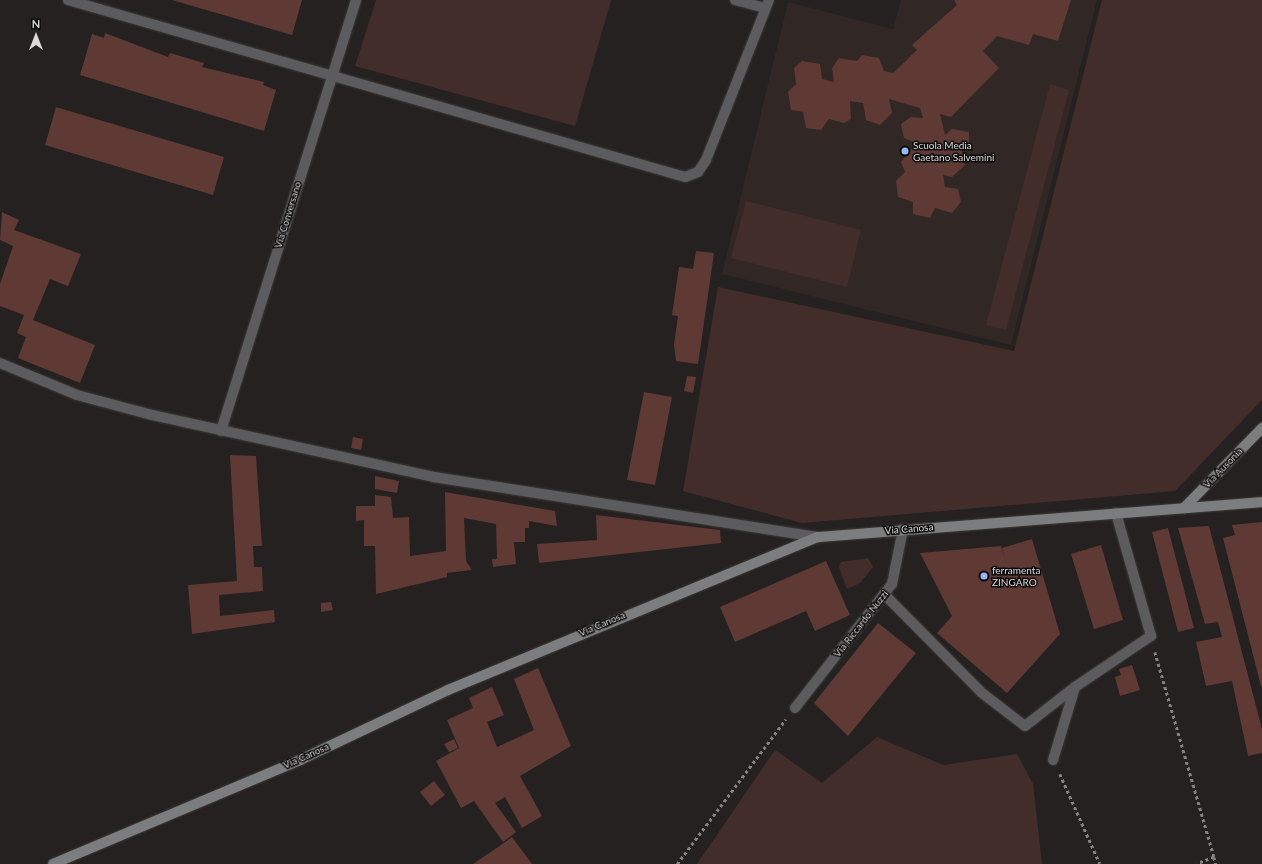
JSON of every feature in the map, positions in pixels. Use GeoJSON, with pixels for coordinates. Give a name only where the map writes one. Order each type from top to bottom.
{"type":"FeatureCollection","features":[{"type":"Feature","properties":{"kind":"main road","name":"Via Ausonia"},"geometry":{"type":"LineString","coordinates":[[1184,508],[1262,428]]}},
{"type":"Feature","properties":{"kind":"main road","name":"Via Canosa"},"geometry":{"type":"LineString","coordinates":[[53,864],[300,760],[448,690],[818,537],[903,529],[1262,502]]}},
{"type":"Feature","properties":{"kind":"street"},"geometry":{"type":"LineString","coordinates":[[68,0],[685,176],[698,172],[706,160],[767,4],[736,0]]}},
{"type":"Feature","properties":{"kind":"street","name":"Via Conversano"},"geometry":{"type":"LineString","coordinates":[[221,431],[356,0]]}},
{"type":"Feature","properties":{"kind":"street"},"geometry":{"type":"LineString","coordinates":[[0,363],[77,395],[221,431],[434,477],[818,537]]}},
{"type":"Feature","properties":{"kind":"street"},"geometry":{"type":"LineString","coordinates":[[884,594],[982,693],[1025,726],[1075,687],[1151,636],[1116,513]]}},
{"type":"Feature","properties":{"kind":"street","name":"Via Riccardo Nuzzi"},"geometry":{"type":"LineString","coordinates":[[795,708],[892,584],[903,529]]}},
{"type":"Feature","properties":{"kind":"street"},"geometry":{"type":"LineString","coordinates":[[1053,760],[1075,687]]}},
{"type":"Feature","properties":{"kind":"path"},"geometry":{"type":"LineString","coordinates":[[1151,636],[1216,864]]}},
{"type":"Feature","properties":{"kind":"path"},"geometry":{"type":"LineString","coordinates":[[677,864],[795,708]]}},
{"type":"Feature","properties":{"kind":"path"},"geometry":{"type":"LineString","coordinates":[[1053,760],[1100,864]]}},
{"type":"Feature","properties":{"kind":"path"},"geometry":{"type":"LineString","coordinates":[[1197,864],[1214,857]]}},
{"type":"Feature","properties":{"kind":"shaded area"},"geometry":{"type":"Polygon","coordinates":[[[376,0],[611,0],[575,126],[355,66],[376,0]]]}},
{"type":"Feature","properties":{"kind":"shaded area","name":"Scuola Media Gaetano Salvemini"},"geometry":{"type":"Polygon","coordinates":[[[901,0],[1097,0],[1011,345],[722,274],[788,2],[893,29],[901,0]]]}},
{"type":"Feature","properties":{"kind":"shaded area"},"geometry":{"type":"Polygon","coordinates":[[[1102,0],[1262,0],[1262,400],[1175,491],[802,523],[683,491],[718,287],[1014,351],[1102,0]]]}},
{"type":"Feature","properties":{"kind":"shaded area"},"geometry":{"type":"Polygon","coordinates":[[[1050,84],[1069,90],[1006,330],[986,325],[1050,84]]]}},
{"type":"Feature","properties":{"kind":"shaded area"},"geometry":{"type":"Polygon","coordinates":[[[746,201],[861,230],[847,287],[731,258],[746,201]]]}},
{"type":"Feature","properties":{"kind":"shaded area"},"geometry":{"type":"Polygon","coordinates":[[[868,558],[873,567],[860,583],[847,589],[839,567],[841,562],[868,558]]]}},
{"type":"Feature","properties":{"kind":"shaded area"},"geometry":{"type":"Polygon","coordinates":[[[877,737],[943,765],[1017,754],[1033,784],[1042,864],[697,864],[775,750],[822,783],[877,737]]]}},
{"type":"Feature","properties":{"kind":"building"},"geometry":{"type":"Polygon","coordinates":[[[172,0],[302,0],[292,35],[172,0]]]}},
{"type":"Feature","properties":{"kind":"building"},"geometry":{"type":"Polygon","coordinates":[[[954,0],[1071,0],[1058,41],[1033,34],[1029,45],[997,36],[983,51],[999,68],[951,117],[940,114],[945,135],[952,129],[969,132],[969,144],[962,150],[965,165],[952,177],[943,175],[945,187],[958,189],[961,202],[952,213],[935,208],[930,218],[913,214],[913,202],[898,197],[896,181],[905,172],[901,162],[916,143],[904,138],[901,124],[911,117],[923,118],[920,108],[889,99],[892,113],[880,125],[866,120],[863,103],[850,101],[851,119],[844,123],[829,119],[821,130],[806,128],[803,112],[791,110],[788,92],[796,84],[794,68],[802,61],[820,64],[822,79],[834,82],[832,68],[839,58],[857,61],[862,55],[879,58],[884,71],[893,73],[917,50],[912,45],[957,5],[954,0]]]}},
{"type":"Feature","properties":{"kind":"building"},"geometry":{"type":"Polygon","coordinates":[[[105,33],[168,57],[170,53],[204,63],[202,67],[264,82],[263,85],[276,90],[264,131],[80,75],[92,34],[104,38],[105,33]]]}},
{"type":"Feature","properties":{"kind":"building"},"geometry":{"type":"Polygon","coordinates":[[[56,107],[224,157],[213,195],[45,145],[56,107]]]}},
{"type":"Feature","properties":{"kind":"building"},"geometry":{"type":"Polygon","coordinates":[[[2,212],[19,220],[14,230],[81,254],[68,286],[50,279],[33,320],[95,345],[80,383],[18,358],[26,337],[17,333],[24,315],[0,306],[0,284],[13,246],[0,240],[2,212]]]}},
{"type":"Feature","properties":{"kind":"building"},"geometry":{"type":"Polygon","coordinates":[[[696,251],[714,253],[698,364],[676,361],[674,345],[678,316],[672,315],[679,267],[693,269],[696,251]]]}},
{"type":"Feature","properties":{"kind":"building"},"geometry":{"type":"Polygon","coordinates":[[[687,376],[696,377],[693,393],[684,391],[687,376]]]}},
{"type":"Feature","properties":{"kind":"building"},"geometry":{"type":"Polygon","coordinates":[[[644,392],[672,397],[655,485],[627,480],[644,392]]]}},
{"type":"Feature","properties":{"kind":"building"},"geometry":{"type":"Polygon","coordinates":[[[353,437],[363,439],[361,450],[351,448],[353,437]]]}},
{"type":"Feature","properties":{"kind":"building"},"geometry":{"type":"Polygon","coordinates":[[[230,455],[256,456],[262,546],[253,546],[254,567],[262,567],[263,591],[219,595],[220,616],[274,610],[275,622],[192,634],[188,585],[237,581],[230,455]]]}},
{"type":"Feature","properties":{"kind":"building"},"geometry":{"type":"Polygon","coordinates":[[[375,476],[399,481],[397,493],[375,489],[375,476]]]}},
{"type":"Feature","properties":{"kind":"building"},"geometry":{"type":"Polygon","coordinates":[[[445,492],[555,511],[557,526],[529,521],[529,528],[525,528],[525,542],[514,542],[516,564],[493,567],[492,559],[497,559],[496,524],[464,518],[466,561],[472,570],[447,573],[447,577],[376,594],[375,546],[364,546],[364,520],[356,521],[356,506],[375,506],[375,495],[391,497],[393,518],[409,517],[410,556],[446,551],[445,492]]]}},
{"type":"Feature","properties":{"kind":"building"},"geometry":{"type":"Polygon","coordinates":[[[596,515],[720,530],[721,543],[539,563],[537,544],[597,540],[596,515]]]}},
{"type":"Feature","properties":{"kind":"building"},"geometry":{"type":"Polygon","coordinates":[[[1262,522],[1261,686],[1223,538],[1235,535],[1232,525],[1262,522]]]}},
{"type":"Feature","properties":{"kind":"building"},"geometry":{"type":"Polygon","coordinates":[[[1209,526],[1262,729],[1262,753],[1248,756],[1232,681],[1206,686],[1196,642],[1222,637],[1218,622],[1205,624],[1178,528],[1209,526]]]}},
{"type":"Feature","properties":{"kind":"building"},"geometry":{"type":"Polygon","coordinates":[[[1168,528],[1194,628],[1178,632],[1152,532],[1168,528]]]}},
{"type":"Feature","properties":{"kind":"building"},"geometry":{"type":"Polygon","coordinates":[[[1032,539],[1060,634],[1007,693],[937,633],[952,616],[920,553],[1001,546],[1006,563],[1002,548],[1032,539]]]}},
{"type":"Feature","properties":{"kind":"building"},"geometry":{"type":"Polygon","coordinates":[[[1101,545],[1123,620],[1094,629],[1071,554],[1101,545]]]}},
{"type":"Feature","properties":{"kind":"building"},"geometry":{"type":"Polygon","coordinates":[[[826,561],[850,615],[815,631],[806,611],[735,642],[720,607],[826,561]]]}},
{"type":"Feature","properties":{"kind":"building"},"geometry":{"type":"Polygon","coordinates":[[[331,602],[333,610],[321,612],[321,603],[331,602]]]}},
{"type":"Feature","properties":{"kind":"building"},"geometry":{"type":"Polygon","coordinates":[[[878,623],[916,653],[848,736],[814,703],[878,623]]]}},
{"type":"Feature","properties":{"kind":"building"},"geometry":{"type":"Polygon","coordinates":[[[1132,665],[1140,690],[1120,696],[1115,677],[1121,675],[1119,669],[1132,665]]]}},
{"type":"Feature","properties":{"kind":"building"},"geometry":{"type":"Polygon","coordinates":[[[538,668],[571,746],[520,776],[542,816],[522,828],[505,797],[495,803],[516,832],[503,842],[474,801],[461,808],[436,761],[459,748],[447,720],[473,708],[469,698],[492,687],[504,715],[487,722],[497,747],[534,730],[514,679],[538,668]]]}},
{"type":"Feature","properties":{"kind":"building"},"geometry":{"type":"Polygon","coordinates":[[[454,739],[458,748],[449,752],[444,744],[454,739]]]}},
{"type":"Feature","properties":{"kind":"building"},"geometry":{"type":"Polygon","coordinates":[[[434,781],[445,795],[431,806],[420,792],[434,781]]]}},
{"type":"Feature","properties":{"kind":"building"},"geometry":{"type":"Polygon","coordinates":[[[512,837],[532,864],[473,864],[501,845],[512,837]]]}},
{"type":"Feature","properties":{"kind":"place","name":"Scuola Media Gaetano Salvemini"},"geometry":{"type":"Point","coordinates":[905,151]}},
{"type":"Feature","properties":{"kind":"place","name":"ferramenta ZINGARO"},"geometry":{"type":"Point","coordinates":[984,576]}}]}
